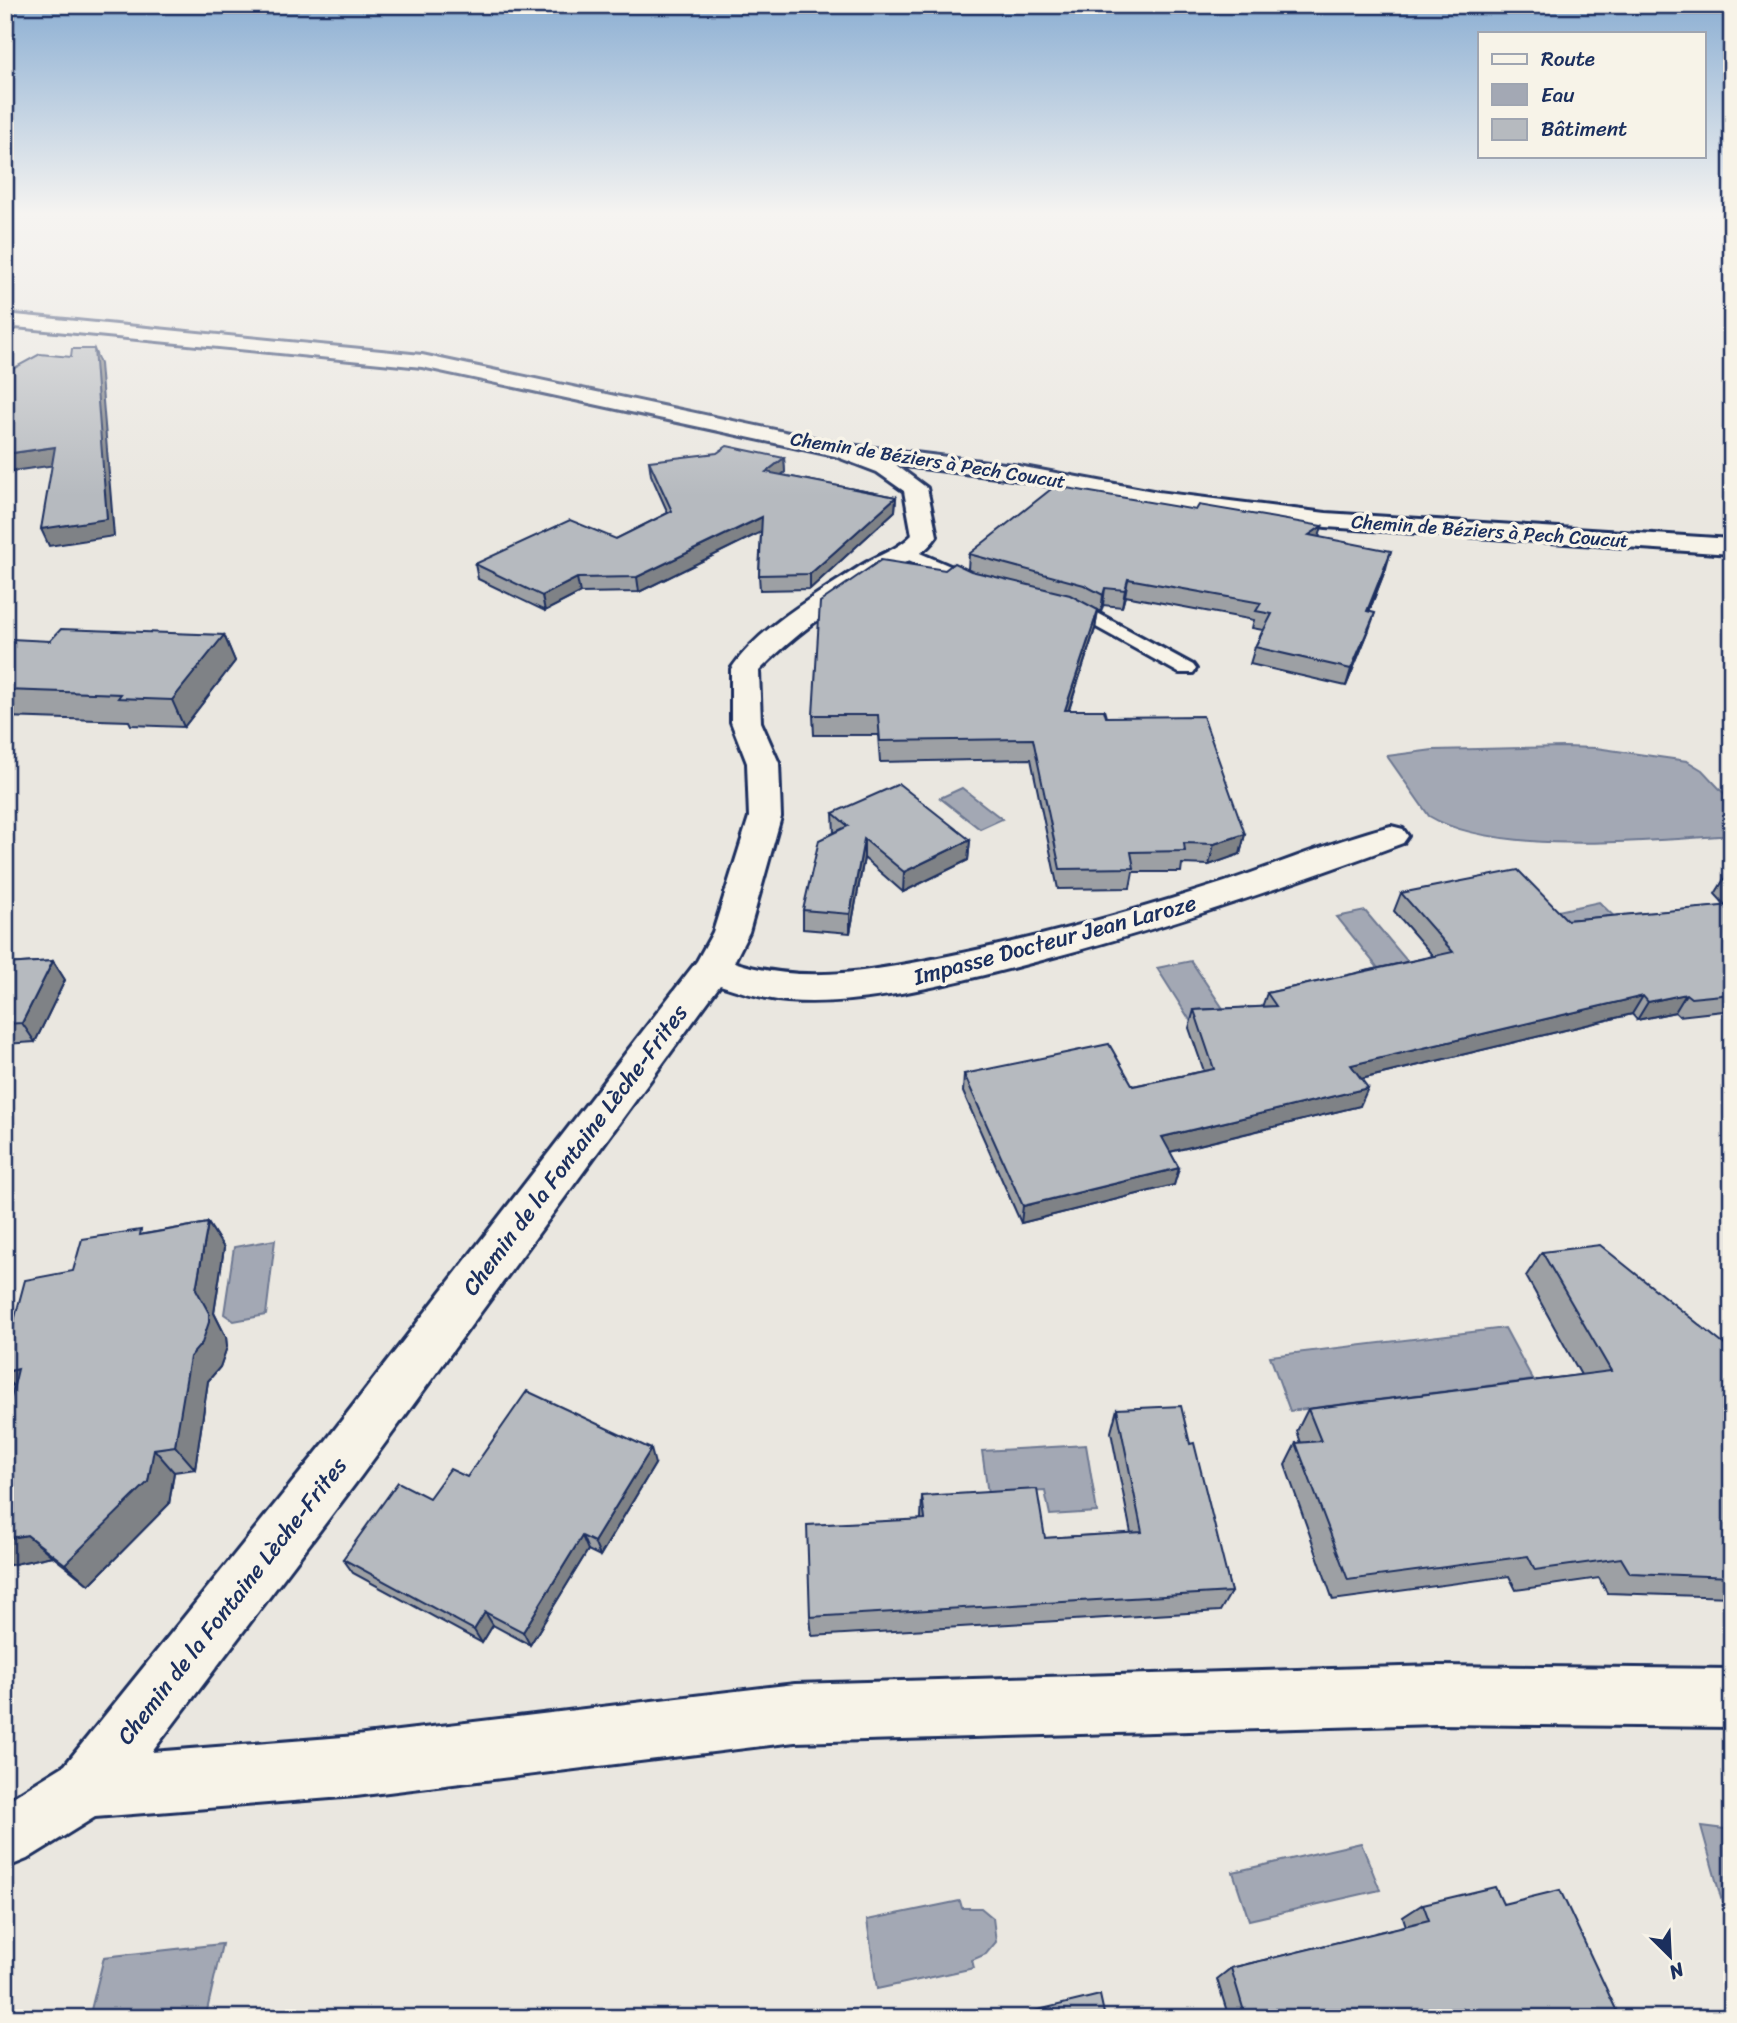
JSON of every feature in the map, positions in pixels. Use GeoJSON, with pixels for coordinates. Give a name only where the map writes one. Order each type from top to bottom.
{"type":"FeatureCollection","features":[{"type":"Feature","properties":{"kind":"street","name":"Chemin de Béziers à Pech Coucut"},"geometry":{"type":"LineString","coordinates":[[5,320],[422,361],[841,451],[1013,472],[1158,499],[1326,520],[1732,547]]}},
{"type":"Feature","properties":{"kind":"street"},"geometry":{"type":"LineString","coordinates":[[841,451],[885,467],[915,488],[923,514],[925,536],[908,554]]}},
{"type":"Feature","properties":{"kind":"street","name":"Chemin de la Fontaine Lèche-Frites"},"geometry":{"type":"LineString","coordinates":[[5,1837],[87,1787],[334,1470],[712,968],[731,932],[765,817],[763,763],[746,722],[745,669],[775,638],[874,569],[908,554]]}},
{"type":"Feature","properties":{"kind":"street","name":"Impasse Docteur Jean Laroze"},"geometry":{"type":"LineString","coordinates":[[712,968],[757,982],[793,988],[885,983],[1028,952],[1125,926],[1268,881],[1391,836]]}},
{"type":"Feature","properties":{"kind":"street"},"geometry":{"type":"LineString","coordinates":[[87,1787],[356,1766],[794,1713],[1436,1695],[1732,1698]]}},
{"type":"Feature","properties":{"kind":"lane"},"geometry":{"type":"LineString","coordinates":[[908,554],[976,583],[1000,590]]}},
{"type":"Feature","properties":{"kind":"lane"},"geometry":{"type":"LineString","coordinates":[[1049,602],[1074,608],[1186,668]]}},
{"type":"Feature","properties":{"kind":"water"},"geometry":{"type":"Polygon","coordinates":[[[1596,748],[1687,761],[1702,770],[1732,802],[1732,835],[1576,843],[1493,837],[1458,829],[1429,816],[1387,756],[1433,750],[1596,748]]]}},
{"type":"Feature","properties":{"kind":"water"},"geometry":{"type":"Polygon","coordinates":[[[962,788],[1002,819],[980,829],[940,798],[962,788]]]}},
{"type":"Feature","properties":{"kind":"water"},"geometry":{"type":"Polygon","coordinates":[[[1599,902],[1625,927],[1569,939],[1544,914],[1599,902]]]}},
{"type":"Feature","properties":{"kind":"water"},"geometry":{"type":"Polygon","coordinates":[[[1365,911],[1408,962],[1378,968],[1337,917],[1365,911]]]}},
{"type":"Feature","properties":{"kind":"water"},"geometry":{"type":"Polygon","coordinates":[[[1191,961],[1228,1016],[1193,1025],[1157,968],[1191,961]]]}},
{"type":"Feature","properties":{"kind":"water"},"geometry":{"type":"Polygon","coordinates":[[[275,1240],[266,1315],[234,1321],[224,1314],[234,1247],[275,1240]]]}},
{"type":"Feature","properties":{"kind":"water"},"geometry":{"type":"Polygon","coordinates":[[[1505,1328],[1533,1380],[1290,1411],[1270,1356],[1505,1328]]]}},
{"type":"Feature","properties":{"kind":"water"},"geometry":{"type":"Polygon","coordinates":[[[1086,1445],[1097,1512],[1050,1515],[1045,1491],[988,1494],[982,1451],[1086,1445]]]}},
{"type":"Feature","properties":{"kind":"water"},"geometry":{"type":"Polygon","coordinates":[[[1701,1826],[1732,1830],[1732,1938],[1701,1826]]]}},
{"type":"Feature","properties":{"kind":"water"},"geometry":{"type":"Polygon","coordinates":[[[1361,1843],[1380,1890],[1249,1920],[1233,1872],[1361,1843]]]}},
{"type":"Feature","properties":{"kind":"water"},"geometry":{"type":"Polygon","coordinates":[[[960,1901],[962,1908],[981,1908],[993,1918],[996,1942],[986,1954],[972,1960],[974,1968],[877,1989],[867,1920],[960,1901]]]}},
{"type":"Feature","properties":{"kind":"water"},"geometry":{"type":"Polygon","coordinates":[[[222,1944],[206,2015],[182,2018],[89,2018],[104,1957],[222,1944]]]}},
{"type":"Feature","properties":{"kind":"building"},"geometry":{"type":"Polygon","coordinates":[[[72,349],[94,349],[107,519],[41,529],[55,447],[5,454],[5,373],[40,354],[71,357],[72,349]]]}},
{"type":"Feature","properties":{"kind":"building"},"geometry":{"type":"Polygon","coordinates":[[[727,446],[784,458],[766,472],[896,497],[810,574],[759,575],[762,517],[637,577],[577,578],[542,596],[475,564],[570,520],[616,539],[672,511],[649,461],[717,453],[727,446]]]}},
{"type":"Feature","properties":{"kind":"building"},"geometry":{"type":"Polygon","coordinates":[[[1055,486],[1196,510],[1199,505],[1322,526],[1309,535],[1391,551],[1367,611],[1375,613],[1351,669],[1255,647],[1272,614],[1256,611],[1261,603],[1128,579],[1125,590],[1105,588],[1103,595],[1084,585],[969,554],[1055,486]]]}},
{"type":"Feature","properties":{"kind":"building"},"geometry":{"type":"Polygon","coordinates":[[[881,560],[945,570],[954,563],[971,571],[1070,595],[1098,610],[1065,710],[1104,710],[1106,717],[1203,716],[1245,834],[1214,844],[1184,843],[1185,851],[1131,852],[1134,868],[1060,869],[1033,739],[880,741],[878,715],[813,715],[820,602],[881,560]]]}},
{"type":"Feature","properties":{"kind":"building"},"geometry":{"type":"Polygon","coordinates":[[[61,629],[224,635],[172,700],[118,698],[121,694],[5,690],[5,645],[11,639],[50,641],[61,629]]]}},
{"type":"Feature","properties":{"kind":"building"},"geometry":{"type":"Polygon","coordinates":[[[899,784],[970,840],[904,872],[864,839],[850,914],[803,910],[819,840],[848,826],[833,813],[899,784]]]}},
{"type":"Feature","properties":{"kind":"building"},"geometry":{"type":"Polygon","coordinates":[[[1518,870],[1567,920],[1732,905],[1732,994],[1691,998],[1686,994],[1648,1002],[1643,996],[1351,1065],[1368,1088],[1162,1137],[1179,1168],[1023,1206],[964,1074],[1109,1044],[1133,1086],[1214,1069],[1194,1010],[1276,1006],[1267,993],[1453,952],[1401,893],[1518,870]]]}},
{"type":"Feature","properties":{"kind":"building"},"geometry":{"type":"Polygon","coordinates":[[[53,961],[22,1023],[5,1024],[5,964],[53,961]]]}},
{"type":"Feature","properties":{"kind":"building"},"geometry":{"type":"Polygon","coordinates":[[[208,1223],[196,1289],[209,1313],[209,1322],[202,1343],[190,1357],[175,1446],[154,1449],[148,1482],[65,1564],[27,1535],[5,1539],[5,1423],[18,1369],[5,1372],[5,1355],[25,1280],[73,1271],[82,1239],[141,1230],[140,1235],[208,1223]]]}},
{"type":"Feature","properties":{"kind":"building"},"geometry":{"type":"Polygon","coordinates":[[[1600,1245],[1732,1351],[1732,1577],[1630,1573],[1621,1558],[1535,1570],[1528,1556],[1348,1580],[1296,1443],[1321,1441],[1308,1409],[1611,1371],[1542,1252],[1600,1245]]]}},
{"type":"Feature","properties":{"kind":"building"},"geometry":{"type":"Polygon","coordinates":[[[527,1391],[651,1449],[594,1542],[582,1536],[523,1632],[485,1612],[474,1630],[343,1559],[398,1482],[429,1498],[450,1469],[467,1477],[527,1391]]]}},
{"type":"Feature","properties":{"kind":"building"},"geometry":{"type":"Polygon","coordinates":[[[1181,1406],[1190,1444],[1194,1443],[1231,1592],[810,1617],[807,1525],[925,1519],[922,1496],[1037,1489],[1045,1538],[1142,1532],[1117,1409],[1181,1406]]]}},
{"type":"Feature","properties":{"kind":"building"},"geometry":{"type":"Polygon","coordinates":[[[1495,1887],[1503,1904],[1560,1890],[1620,2018],[1246,2018],[1231,1968],[1429,1920],[1423,1904],[1495,1887]]]}},
{"type":"Feature","properties":{"kind":"building"},"geometry":{"type":"Polygon","coordinates":[[[1100,1995],[1105,2018],[1005,2018],[1100,1995]]]}}]}
